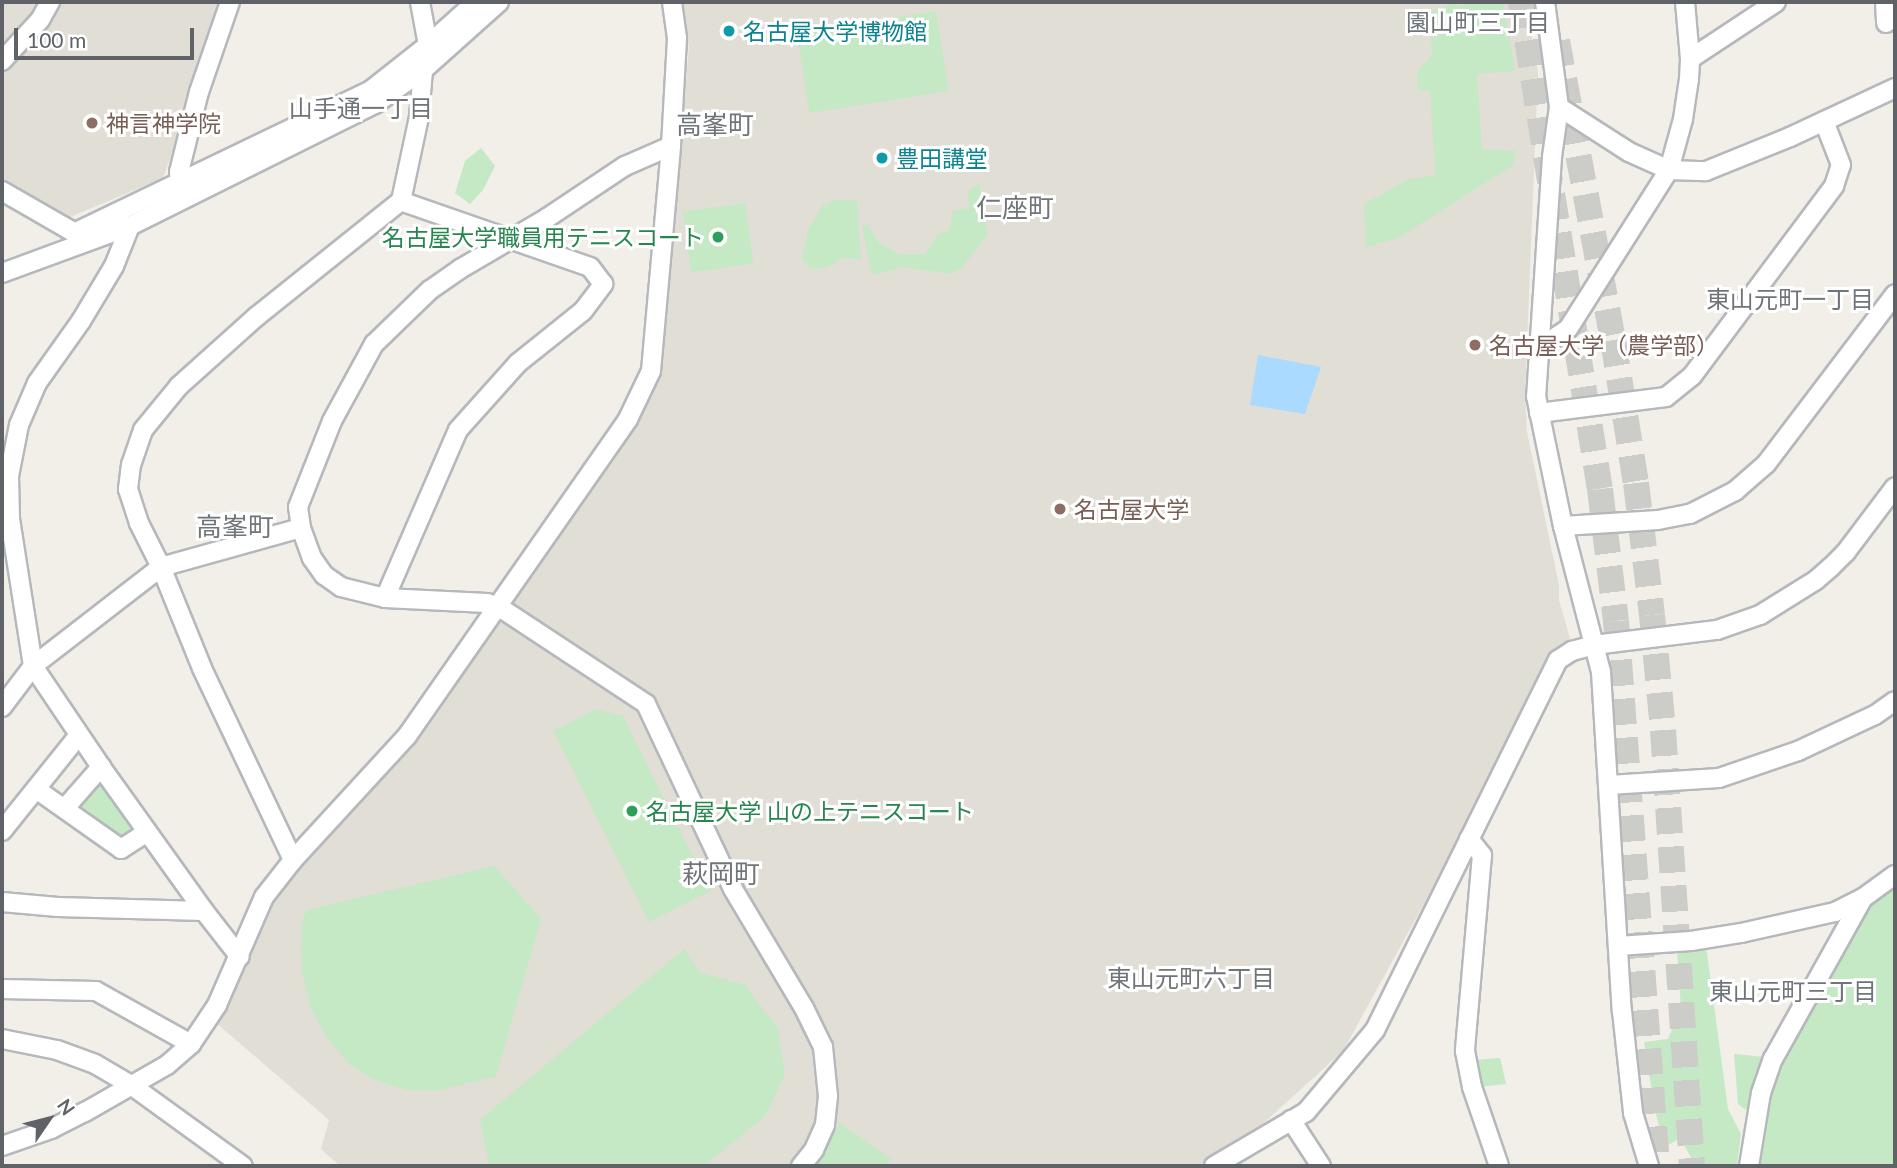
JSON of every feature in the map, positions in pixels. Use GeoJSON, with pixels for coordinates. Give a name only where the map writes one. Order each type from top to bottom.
{"type":"FeatureCollection","features":[{"type":"Feature","properties":{"kind":"street"},"geometry":{"type":"LineString","coordinates":[[2,61],[40,20],[50,2]]}},
{"type":"Feature","properties":{"kind":"street"},"geometry":{"type":"LineString","coordinates":[[180,183],[179,172],[199,92],[230,2]]}},
{"type":"Feature","properties":{"kind":"street"},"geometry":{"type":"LineString","coordinates":[[420,2],[428,45]]}},
{"type":"Feature","properties":{"kind":"street"},"geometry":{"type":"LineString","coordinates":[[2,261],[75,233],[371,90],[428,45],[476,2]]}},
{"type":"Feature","properties":{"kind":"street"},"geometry":{"type":"LineString","coordinates":[[2,273],[130,226],[375,104],[423,70],[499,2]]}},
{"type":"Feature","properties":{"kind":"street"},"geometry":{"type":"LineString","coordinates":[[2,1146],[51,1129],[167,1065],[191,1044],[217,1005],[264,897],[293,860],[407,736],[628,419],[651,371],[671,146],[677,38],[672,2]]}},
{"type":"Feature","properties":{"kind":"street"},"geometry":{"type":"LineString","coordinates":[[1545,2],[1559,107],[1552,157],[1536,396],[1563,526],[1601,672],[1618,946],[1633,1112],[1650,1166]]}},
{"type":"Feature","properties":{"kind":"street"},"geometry":{"type":"LineString","coordinates":[[1538,348],[1568,329],[1669,170],[1683,120],[1690,59],[1685,2]]}},
{"type":"Feature","properties":{"kind":"street"},"geometry":{"type":"LineString","coordinates":[[1690,59],[1776,2]]}},
{"type":"Feature","properties":{"kind":"street"},"geometry":{"type":"LineString","coordinates":[[1885,2],[1886,23]]}},
{"type":"Feature","properties":{"kind":"street"},"geometry":{"type":"LineString","coordinates":[[293,860],[202,668],[161,567],[139,523],[128,489],[131,465],[143,430],[179,386],[256,317],[401,201],[419,117],[423,70]]}},
{"type":"Feature","properties":{"kind":"street"},"geometry":{"type":"LineString","coordinates":[[1559,107],[1629,152],[1669,170],[1706,171],[1895,88]]}},
{"type":"Feature","properties":{"kind":"street"},"geometry":{"type":"LineString","coordinates":[[1539,413],[1666,397],[1692,376],[1834,186],[1841,165],[1824,121]]}},
{"type":"Feature","properties":{"kind":"street"},"geometry":{"type":"LineString","coordinates":[[671,146],[625,166],[430,290],[374,344],[332,421],[298,507],[301,528],[312,558],[324,575],[341,587],[385,597],[487,603],[499,607],[646,705],[733,889],[804,1008],[822,1047],[828,1096],[825,1125],[814,1150],[801,1166]]}},
{"type":"Feature","properties":{"kind":"street"},"geometry":{"type":"LineString","coordinates":[[2,191],[75,233]]}},
{"type":"Feature","properties":{"kind":"street"},"geometry":{"type":"LineString","coordinates":[[385,597],[458,430],[518,363],[583,311],[603,284],[590,267],[507,240],[425,207],[401,201]]}},
{"type":"Feature","properties":{"kind":"street"},"geometry":{"type":"LineString","coordinates":[[130,226],[114,266],[81,321],[37,383],[21,419],[9,475],[10,519],[33,666],[147,832],[240,957]]}},
{"type":"Feature","properties":{"kind":"street"},"geometry":{"type":"LineString","coordinates":[[1563,526],[1658,520],[1690,514],[1735,491],[1766,464],[1895,294]]}},
{"type":"Feature","properties":{"kind":"street"},"geometry":{"type":"LineString","coordinates":[[2,425],[21,419]]}},
{"type":"Feature","properties":{"kind":"street"},"geometry":{"type":"LineString","coordinates":[[1214,1166],[1306,1112],[1375,1030],[1558,660],[1572,651],[1594,645],[1717,630],[1760,615],[1816,580],[1839,559],[1895,487]]}},
{"type":"Feature","properties":{"kind":"street"},"geometry":{"type":"LineString","coordinates":[[2,707],[33,666],[161,567],[301,528]]}},
{"type":"Feature","properties":{"kind":"street"},"geometry":{"type":"LineString","coordinates":[[1609,785],[1719,778],[1798,751],[1875,715],[1895,701]]}},
{"type":"Feature","properties":{"kind":"street"},"geometry":{"type":"LineString","coordinates":[[2,831],[79,735]]}},
{"type":"Feature","properties":{"kind":"street"},"geometry":{"type":"LineString","coordinates":[[65,808],[101,767]]}},
{"type":"Feature","properties":{"kind":"street"},"geometry":{"type":"LineString","coordinates":[[36,789],[121,849],[147,832]]}},
{"type":"Feature","properties":{"kind":"street"},"geometry":{"type":"LineString","coordinates":[[1469,839],[1482,855],[1465,1051],[1472,1087],[1499,1166]]}},
{"type":"Feature","properties":{"kind":"street"},"geometry":{"type":"LineString","coordinates":[[1618,946],[1691,941],[1835,912],[1863,898],[1895,875]]}},
{"type":"Feature","properties":{"kind":"street"},"geometry":{"type":"LineString","coordinates":[[1749,1166],[1761,1093],[1773,1059],[1863,898]]}},
{"type":"Feature","properties":{"kind":"street"},"geometry":{"type":"LineString","coordinates":[[2,902],[58,907],[204,911]]}},
{"type":"Feature","properties":{"kind":"street"},"geometry":{"type":"LineString","coordinates":[[2,989],[96,991],[191,1044]]}},
{"type":"Feature","properties":{"kind":"street"},"geometry":{"type":"LineString","coordinates":[[2,1040],[57,1050],[95,1064],[131,1085],[243,1166]]}},
{"type":"Feature","properties":{"kind":"street"},"geometry":{"type":"LineString","coordinates":[[1291,1120],[1321,1166]]}},
{"type":"Feature","properties":{"kind":"shaded area"},"geometry":{"type":"Polygon","coordinates":[[[2,2],[45,2],[2,56],[2,2]]]}},
{"type":"Feature","properties":{"kind":"shaded area","name":"神言神学院"},"geometry":{"type":"Polygon","coordinates":[[[56,2],[225,2],[163,178],[63,220],[2,184],[2,67],[56,2]]]}},
{"type":"Feature","properties":{"kind":"shaded area","name":"名古屋大学"},"geometry":{"type":"Polygon","coordinates":[[[682,2],[1526,2],[1538,73],[1525,393],[1527,432],[1559,585],[1559,600],[1570,638],[1343,1051],[1255,1131],[1199,1166],[340,1166],[321,1149],[329,1120],[215,1022],[269,906],[289,876],[401,754],[512,605],[632,427],[656,379],[667,298],[689,47],[682,2]]]}},
{"type":"Feature","properties":{"kind":"green space"},"geometry":{"type":"Polygon","coordinates":[[[1474,2],[1503,2],[1515,71],[1477,74],[1482,149],[1516,151],[1512,166],[1398,238],[1366,247],[1364,204],[1409,179],[1435,175],[1430,91],[1418,90],[1417,71],[1432,55],[1430,13],[1452,4],[1463,6],[1474,2]]]}},
{"type":"Feature","properties":{"kind":"green space"},"geometry":{"type":"Polygon","coordinates":[[[936,11],[949,91],[809,113],[797,33],[936,11]]]}},
{"type":"Feature","properties":{"kind":"green space"},"geometry":{"type":"Polygon","coordinates":[[[481,148],[495,166],[483,190],[470,204],[455,193],[465,161],[481,148]]]}},
{"type":"Feature","properties":{"kind":"green space"},"geometry":{"type":"Polygon","coordinates":[[[979,184],[988,235],[961,268],[950,274],[905,267],[872,275],[862,226],[868,225],[879,243],[899,254],[925,254],[938,234],[950,230],[952,212],[968,208],[968,191],[979,184]]]}},
{"type":"Feature","properties":{"kind":"green space"},"geometry":{"type":"Polygon","coordinates":[[[837,200],[857,200],[861,260],[842,258],[828,267],[811,269],[802,260],[808,229],[823,205],[837,200]]]}},
{"type":"Feature","properties":{"kind":"green space","name":"名古屋大学職員用テニスコート"},"geometry":{"type":"Polygon","coordinates":[[[745,203],[753,263],[691,272],[683,212],[745,203]]]}},
{"type":"Feature","properties":{"kind":"green space","name":"名古屋大学 山の上テニスコート"},"geometry":{"type":"Polygon","coordinates":[[[596,709],[623,716],[710,891],[649,922],[553,731],[596,709]]]}},
{"type":"Feature","properties":{"kind":"green space"},"geometry":{"type":"Polygon","coordinates":[[[99,779],[137,828],[124,843],[70,808],[99,779]]]}},
{"type":"Feature","properties":{"kind":"green space"},"geometry":{"type":"Polygon","coordinates":[[[494,866],[541,919],[496,1076],[436,1091],[408,1090],[375,1080],[351,1066],[328,1040],[311,1009],[302,973],[302,921],[307,910],[494,866]]]}},
{"type":"Feature","properties":{"kind":"green space"},"geometry":{"type":"Polygon","coordinates":[[[1895,880],[1895,1166],[1759,1166],[1771,1095],[1786,1052],[1834,953],[1878,890],[1895,880]]]}},
{"type":"Feature","properties":{"kind":"green space"},"geometry":{"type":"Polygon","coordinates":[[[1706,946],[1728,1109],[1741,1134],[1737,1166],[1696,1166],[1680,1138],[1665,1147],[1655,1111],[1644,1042],[1668,1039],[1681,1009],[1677,949],[1706,946]]]}},
{"type":"Feature","properties":{"kind":"green space"},"geometry":{"type":"Polygon","coordinates":[[[684,949],[699,972],[745,985],[778,1029],[785,1074],[766,1115],[704,1166],[489,1166],[480,1120],[684,949]]]}},
{"type":"Feature","properties":{"kind":"green space"},"geometry":{"type":"Polygon","coordinates":[[[1734,1054],[1765,1057],[1751,1107],[1746,1110],[1738,1104],[1734,1054]]]}},
{"type":"Feature","properties":{"kind":"green space"},"geometry":{"type":"Polygon","coordinates":[[[1500,1058],[1506,1084],[1477,1087],[1472,1060],[1500,1058]]]}},
{"type":"Feature","properties":{"kind":"green space"},"geometry":{"type":"Polygon","coordinates":[[[840,1123],[891,1159],[886,1166],[810,1166],[840,1123]]]}},
{"type":"Feature","properties":{"kind":"water"},"geometry":{"type":"Polygon","coordinates":[[[1258,355],[1321,367],[1305,414],[1250,405],[1258,355]]]}},
{"type":"Feature","properties":{"kind":"tunnel"},"geometry":{"type":"LineString","coordinates":[[1521,2],[1600,489],[1616,621],[1657,1166]]}},
{"type":"Feature","properties":{"kind":"tunnel"},"geometry":{"type":"LineString","coordinates":[[1557,41],[1613,340],[1636,483],[1652,615],[1663,730],[1692,1166]]}},
{"type":"Feature","properties":{"kind":"place","name":"名古屋大学博物館"},"geometry":{"type":"Point","coordinates":[729,31]}},
{"type":"Feature","properties":{"kind":"place","name":"神言神学院"},"geometry":{"type":"Point","coordinates":[92,123]}},
{"type":"Feature","properties":{"kind":"place","name":"豊田講堂"},"geometry":{"type":"Point","coordinates":[882,158]}},
{"type":"Feature","properties":{"kind":"place","name":"名古屋大学職員用テニスコート"},"geometry":{"type":"Point","coordinates":[718,237]}},
{"type":"Feature","properties":{"kind":"place","name":"名古屋大学（農学部）"},"geometry":{"type":"Point","coordinates":[1475,345]}},
{"type":"Feature","properties":{"kind":"place","name":"名古屋大学"},"geometry":{"type":"Point","coordinates":[1060,509]}},
{"type":"Feature","properties":{"kind":"place","name":"名古屋大学 山の上テニスコート"},"geometry":{"type":"Point","coordinates":[632,811]}},
{"type":"Feature","properties":{"kind":"district","name":"園山町三丁目"},"geometry":{"type":"Point","coordinates":[1478,22]}},
{"type":"Feature","properties":{"kind":"district","name":"山手通一丁目"},"geometry":{"type":"Point","coordinates":[361,108]}},
{"type":"Feature","properties":{"kind":"district","name":"高峯町"},"geometry":{"type":"Point","coordinates":[715,125]}},
{"type":"Feature","properties":{"kind":"district","name":"仁座町"},"geometry":{"type":"Point","coordinates":[1015,208]}},
{"type":"Feature","properties":{"kind":"district","name":"東山元町一丁目"},"geometry":{"type":"Point","coordinates":[1790,299]}},
{"type":"Feature","properties":{"kind":"district","name":"高峯町"},"geometry":{"type":"Point","coordinates":[235,527]}},
{"type":"Feature","properties":{"kind":"district","name":"萩岡町"},"geometry":{"type":"Point","coordinates":[721,874]}},
{"type":"Feature","properties":{"kind":"district","name":"東山元町六丁目"},"geometry":{"type":"Point","coordinates":[1191,978]}},
{"type":"Feature","properties":{"kind":"district","name":"東山元町三丁目"},"geometry":{"type":"Point","coordinates":[1793,991]}}]}
